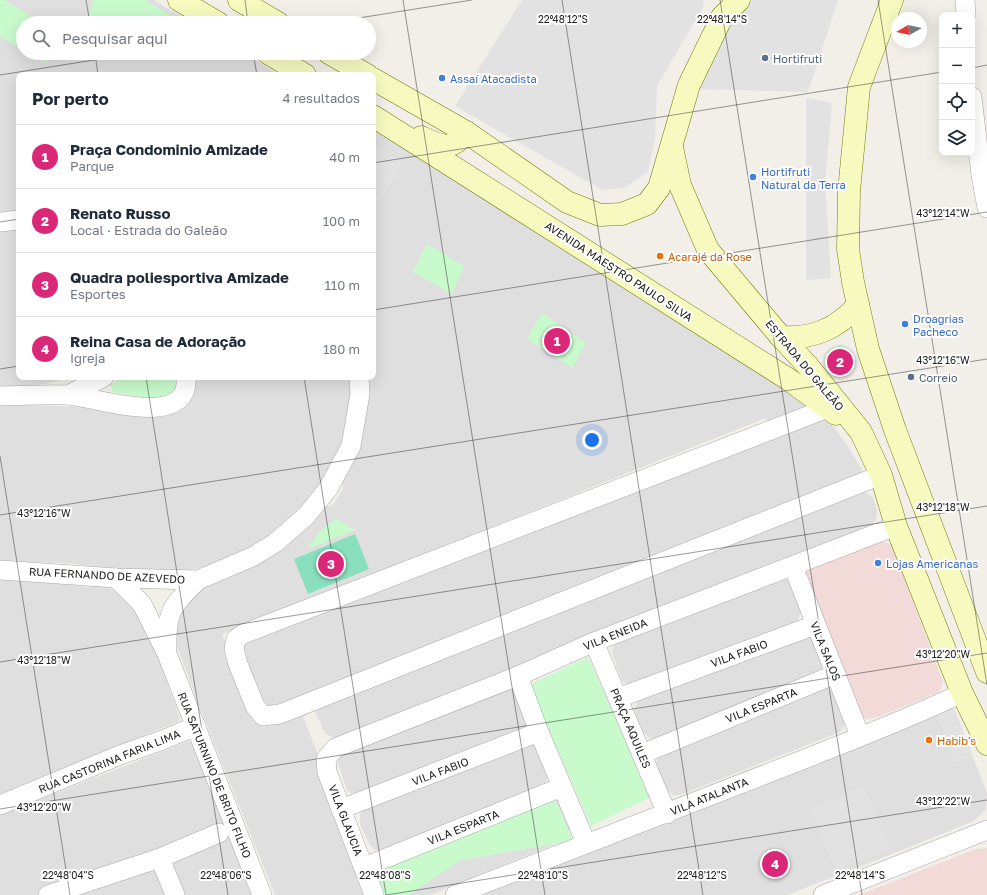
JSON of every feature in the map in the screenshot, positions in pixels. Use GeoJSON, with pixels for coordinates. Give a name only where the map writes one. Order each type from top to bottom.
{"type":"FeatureCollection","features":[{"type":"Feature","properties":{"kind":"main road"},"geometry":{"type":"LineString","coordinates":[[179,0],[206,16]]}},
{"type":"Feature","properties":{"kind":"main road"},"geometry":{"type":"LineString","coordinates":[[239,0],[266,16]]}},
{"type":"Feature","properties":{"kind":"main road","name":"ESTRADA DO GALEÃO"},"geometry":{"type":"LineString","coordinates":[[739,0],[722,17],[689,85],[672,147],[680,185],[708,250],[781,337],[807,365],[861,432],[881,475],[896,526],[962,693],[983,732],[987,744]]}},
{"type":"Feature","properties":{"kind":"main road"},"geometry":{"type":"LineString","coordinates":[[892,0],[859,87],[849,191],[848,249],[868,349],[895,430],[987,672]]}},
{"type":"Feature","properties":{"kind":"main road"},"geometry":{"type":"LineString","coordinates":[[280,60],[300,72]]}},
{"type":"Feature","properties":{"kind":"main road"},"geometry":{"type":"LineString","coordinates":[[341,60],[362,72]]}},
{"type":"Feature","properties":{"kind":"main road"},"geometry":{"type":"LineString","coordinates":[[376,81],[466,132],[567,202],[600,215],[622,214],[647,204],[660,188],[672,147]]}},
{"type":"Feature","properties":{"kind":"main road"},"geometry":{"type":"LineString","coordinates":[[376,116],[444,146],[456,142],[466,132]]}},
{"type":"Feature","properties":{"kind":"main road","name":"AVENIDA MAESTRO PAULO SILVA"},"geometry":{"type":"LineString","coordinates":[[376,117],[788,379],[861,432]]}},
{"type":"Feature","properties":{"kind":"main road"},"geometry":{"type":"LineString","coordinates":[[781,337],[796,338],[824,332],[848,316],[858,305]]}},
{"type":"Feature","properties":{"kind":"street"},"geometry":{"type":"LineString","coordinates":[[965,0],[966,12]]}},
{"type":"Feature","properties":{"kind":"street"},"geometry":{"type":"LineString","coordinates":[[975,89],[987,94]]}},
{"type":"Feature","properties":{"kind":"street"},"geometry":{"type":"LineString","coordinates":[[975,120],[981,175],[987,208]]}},
{"type":"Feature","properties":{"kind":"street"},"geometry":{"type":"LineString","coordinates":[[981,175],[987,154]]}},
{"type":"Feature","properties":{"kind":"street"},"geometry":{"type":"LineString","coordinates":[[0,222],[16,220]]}},
{"type":"Feature","properties":{"kind":"street"},"geometry":{"type":"LineString","coordinates":[[68,395],[98,380]]}},
{"type":"Feature","properties":{"kind":"street"},"geometry":{"type":"LineString","coordinates":[[0,396],[68,395],[138,406],[167,406],[177,402],[182,396],[187,387],[186,380]]}},
{"type":"Feature","properties":{"kind":"street","name":"RUA FERNANDO DE AZEVEDO"},"geometry":{"type":"LineString","coordinates":[[0,570],[116,578],[198,580],[243,561],[275,543],[306,516],[328,489],[351,446],[360,394],[359,380]]}},
{"type":"Feature","properties":{"kind":"street"},"geometry":{"type":"LineString","coordinates":[[828,408],[243,634],[236,639],[234,649],[257,711],[263,716],[280,714],[881,475]]}},
{"type":"Feature","properties":{"kind":"street","name":"VILA ENEIDA"},"geometry":{"type":"LineString","coordinates":[[335,748],[518,676],[594,642],[896,526]]}},
{"type":"Feature","properties":{"kind":"street","name":"VILA SALOS"},"geometry":{"type":"LineString","coordinates":[[793,566],[860,736]]}},
{"type":"Feature","properties":{"kind":"street","name":"RUA SATURNINO DE BRITO FILHO"},"geometry":{"type":"LineString","coordinates":[[116,578],[142,604],[167,654],[262,895]]}},
{"type":"Feature","properties":{"kind":"street","name":"RUA SATURNINO DE BRITO FILHO"},"geometry":{"type":"LineString","coordinates":[[167,654],[166,626],[170,611],[181,597],[198,580]]}},
{"type":"Feature","properties":{"kind":"street","name":"VILA FABIO"},"geometry":{"type":"LineString","coordinates":[[618,698],[815,625]]}},
{"type":"Feature","properties":{"kind":"street","name":"PRAÇA AQUILES"},"geometry":{"type":"LineString","coordinates":[[594,642],[667,814]]}},
{"type":"Feature","properties":{"kind":"street","name":"VILA ESPARTA"},"geometry":{"type":"LineString","coordinates":[[642,754],[836,674]]}},
{"type":"Feature","properties":{"kind":"street"},"geometry":{"type":"LineString","coordinates":[[518,676],[539,732],[586,843]]}},
{"type":"Feature","properties":{"kind":"street","name":"VILA ATALANTA"},"geometry":{"type":"LineString","coordinates":[[455,895],[586,843],[667,814],[962,693]]}},
{"type":"Feature","properties":{"kind":"street","name":"RUA CASTORINA FARIA LIMA"},"geometry":{"type":"LineString","coordinates":[[0,805],[120,755],[196,726]]}},
{"type":"Feature","properties":{"kind":"street","name":"VILA FABIO"},"geometry":{"type":"LineString","coordinates":[[341,809],[539,732]]}},
{"type":"Feature","properties":{"kind":"street","name":"VILA GLAUCIA"},"geometry":{"type":"LineString","coordinates":[[335,748],[329,754],[325,764],[374,895]]}},
{"type":"Feature","properties":{"kind":"street","name":"VILA ESPARTA"},"geometry":{"type":"LineString","coordinates":[[364,867],[562,787]]}},
{"type":"Feature","properties":{"kind":"street"},"geometry":{"type":"LineString","coordinates":[[823,895],[987,830]]}},
{"type":"Feature","properties":{"kind":"street"},"geometry":{"type":"LineString","coordinates":[[48,895],[160,858],[219,833]]}},
{"type":"Feature","properties":{"kind":"street"},"geometry":{"type":"LineString","coordinates":[[160,858],[175,895]]}},
{"type":"Feature","properties":{"kind":"shaded area"},"geometry":{"type":"Polygon","coordinates":[[[0,0],[154,0],[180,16],[16,16],[16,60],[255,60],[275,72],[16,72],[16,212],[0,215],[0,0]]]}},
{"type":"Feature","properties":{"kind":"shaded area"},"geometry":{"type":"Polygon","coordinates":[[[522,0],[703,0],[704,6],[657,86],[655,138],[648,172],[624,188],[602,190],[455,106],[522,0]]]}},
{"type":"Feature","properties":{"kind":"shaded area","name":"Hortifruti"},"geometry":{"type":"Polygon","coordinates":[[[754,0],[838,0],[808,92],[695,89],[727,24],[754,0]]]}},
{"type":"Feature","properties":{"kind":"shaded area"},"geometry":{"type":"Polygon","coordinates":[[[806,98],[832,103],[825,184],[831,278],[806,280],[806,98]]]}},
{"type":"Feature","properties":{"kind":"shaded area"},"geometry":{"type":"Polygon","coordinates":[[[376,131],[687,320],[690,330],[705,339],[715,338],[779,376],[808,400],[833,426],[849,448],[862,470],[862,474],[860,477],[271,711],[260,708],[240,654],[240,644],[247,636],[770,429],[766,418],[222,634],[257,720],[267,723],[856,488],[872,496],[876,506],[877,515],[875,521],[869,526],[341,737],[332,737],[325,733],[314,710],[303,717],[374,895],[275,895],[200,708],[175,641],[173,628],[176,615],[184,601],[220,579],[257,564],[271,556],[303,531],[324,507],[333,505],[343,489],[343,481],[358,444],[364,423],[368,393],[368,380],[376,380],[376,131]]]}},
{"type":"Feature","properties":{"kind":"shaded area"},"geometry":{"type":"Polygon","coordinates":[[[376,147],[403,162],[376,207],[376,147]]]}},
{"type":"Feature","properties":{"kind":"shaded area"},"geometry":{"type":"Polygon","coordinates":[[[16,229],[16,380],[62,380],[45,384],[0,388],[0,231],[16,229]]]}},
{"type":"Feature","properties":{"kind":"shaded area"},"geometry":{"type":"Polygon","coordinates":[[[194,380],[352,380],[351,394],[341,445],[324,480],[307,502],[262,542],[211,565],[181,571],[135,571],[66,563],[0,561],[0,404],[85,407],[192,395],[194,380]]]}},
{"type":"Feature","properties":{"kind":"shaded area"},"geometry":{"type":"Polygon","coordinates":[[[874,538],[892,545],[943,682],[939,692],[875,718],[866,719],[861,717],[803,580],[806,568],[874,538]]]}},
{"type":"Feature","properties":{"kind":"shaded area"},"geometry":{"type":"Polygon","coordinates":[[[0,577],[74,582],[77,586],[89,587],[92,585],[103,585],[119,592],[132,603],[156,652],[180,718],[179,721],[0,794],[0,577]]]}},
{"type":"Feature","properties":{"kind":"shaded area"},"geometry":{"type":"Polygon","coordinates":[[[782,577],[792,583],[801,612],[797,622],[628,685],[622,680],[612,652],[615,643],[782,577]]]}},
{"type":"Feature","properties":{"kind":"shaded area"},"geometry":{"type":"Polygon","coordinates":[[[810,635],[823,666],[822,670],[654,739],[648,737],[643,731],[634,710],[638,700],[810,635]]]}},
{"type":"Feature","properties":{"kind":"shaded area"},"geometry":{"type":"Polygon","coordinates":[[[825,687],[833,691],[846,723],[840,732],[680,795],[673,795],[667,791],[656,765],[658,754],[825,687]]]}},
{"type":"Feature","properties":{"kind":"shaded area"},"geometry":{"type":"Polygon","coordinates":[[[511,688],[514,690],[527,725],[526,728],[353,795],[347,790],[338,763],[339,755],[511,688]]]}},
{"type":"Feature","properties":{"kind":"shaded area"},"geometry":{"type":"Polygon","coordinates":[[[951,706],[955,711],[987,793],[986,809],[974,821],[787,895],[466,895],[951,706]]]}},
{"type":"Feature","properties":{"kind":"shaded area","name":"Habib's"},"geometry":{"type":"Polygon","coordinates":[[[953,708],[972,756],[954,762],[936,714],[953,708]]]}},
{"type":"Feature","properties":{"kind":"shaded area"},"geometry":{"type":"Polygon","coordinates":[[[189,741],[193,743],[252,895],[0,895],[0,815],[189,741]]]}},
{"type":"Feature","properties":{"kind":"shaded area"},"geometry":{"type":"Polygon","coordinates":[[[532,744],[535,745],[548,776],[545,784],[383,851],[373,849],[369,843],[360,824],[360,815],[363,810],[532,744]]]}},
{"type":"Feature","properties":{"kind":"shaded area"},"geometry":{"type":"Polygon","coordinates":[[[864,786],[890,849],[836,871],[810,809],[864,786]]]}},
{"type":"Feature","properties":{"kind":"shaded area"},"geometry":{"type":"Polygon","coordinates":[[[557,798],[570,830],[563,841],[430,895],[388,895],[557,798]]]}},
{"type":"Feature","properties":{"kind":"shaded area"},"geometry":{"type":"Polygon","coordinates":[[[987,848],[987,895],[859,895],[976,849],[987,848]]]}},
{"type":"Feature","properties":{"kind":"green space"},"geometry":{"type":"Polygon","coordinates":[[[0,0],[4,0],[31,16],[16,16],[16,46],[0,36],[0,0]]]}},
{"type":"Feature","properties":{"kind":"green space"},"geometry":{"type":"Polygon","coordinates":[[[93,0],[145,0],[171,16],[91,16],[89,15],[93,0]]]}},
{"type":"Feature","properties":{"kind":"green space"},"geometry":{"type":"Polygon","coordinates":[[[40,60],[49,60],[47,64],[40,60]]]}},
{"type":"Feature","properties":{"kind":"green space"},"geometry":{"type":"Polygon","coordinates":[[[427,244],[464,266],[452,294],[413,272],[427,244]]]}},
{"type":"Feature","properties":{"kind":"green space"},"geometry":{"type":"Polygon","coordinates":[[[542,313],[586,343],[572,368],[527,339],[542,313]]]}},
{"type":"Feature","properties":{"kind":"green space"},"geometry":{"type":"Polygon","coordinates":[[[842,344],[851,352],[854,362],[849,372],[838,375],[832,373],[828,362],[828,350],[842,344]]]}},
{"type":"Feature","properties":{"kind":"green space"},"geometry":{"type":"Polygon","coordinates":[[[118,380],[178,380],[172,394],[155,399],[112,392],[111,385],[118,380]]]}},
{"type":"Feature","properties":{"kind":"green space"},"geometry":{"type":"Polygon","coordinates":[[[336,519],[355,530],[307,549],[322,529],[336,519]]]}},
{"type":"Feature","properties":{"kind":"green space"},"geometry":{"type":"Polygon","coordinates":[[[355,534],[369,569],[308,594],[294,559],[355,534]]]}},
{"type":"Feature","properties":{"kind":"green space"},"geometry":{"type":"Polygon","coordinates":[[[588,657],[651,797],[591,826],[529,685],[588,657]]]}},
{"type":"Feature","properties":{"kind":"green space"},"geometry":{"type":"Polygon","coordinates":[[[554,796],[573,841],[461,860],[409,895],[385,895],[376,874],[392,861],[554,796]]]}},
{"type":"Feature","properties":{"kind":"place","name":"Hortifruti"},"geometry":{"type":"Point","coordinates":[765,58]}},
{"type":"Feature","properties":{"kind":"place","name":"Assaí Atacadista"},"geometry":{"type":"Point","coordinates":[442,78]}},
{"type":"Feature","properties":{"kind":"place","name":"Hortifruti Natural da Terra"},"geometry":{"type":"Point","coordinates":[753,177]}},
{"type":"Feature","properties":{"kind":"place","name":"Acarajé da Rose"},"geometry":{"type":"Point","coordinates":[660,256]}},
{"type":"Feature","properties":{"kind":"place","name":"Droagrias Pacheco"},"geometry":{"type":"Point","coordinates":[905,324]}},
{"type":"Feature","properties":{"kind":"place","name":"Praça Condominio Amizade"},"geometry":{"type":"Point","coordinates":[557,341]}},
{"type":"Feature","properties":{"kind":"place","name":"Renato Russo"},"geometry":{"type":"Point","coordinates":[840,362]}},
{"type":"Feature","properties":{"kind":"place","name":"Correio"},"geometry":{"type":"Point","coordinates":[911,377]}},
{"type":"Feature","properties":{"kind":"place","name":"Lojas Americanas"},"geometry":{"type":"Point","coordinates":[878,563]}},
{"type":"Feature","properties":{"kind":"place","name":"Quadra poliesportiva Amizade"},"geometry":{"type":"Point","coordinates":[331,564]}},
{"type":"Feature","properties":{"kind":"place","name":"Habib's"},"geometry":{"type":"Point","coordinates":[929,740]}},
{"type":"Feature","properties":{"kind":"place","name":"Reina Casa de Adoração"},"geometry":{"type":"Point","coordinates":[775,864]}}]}
